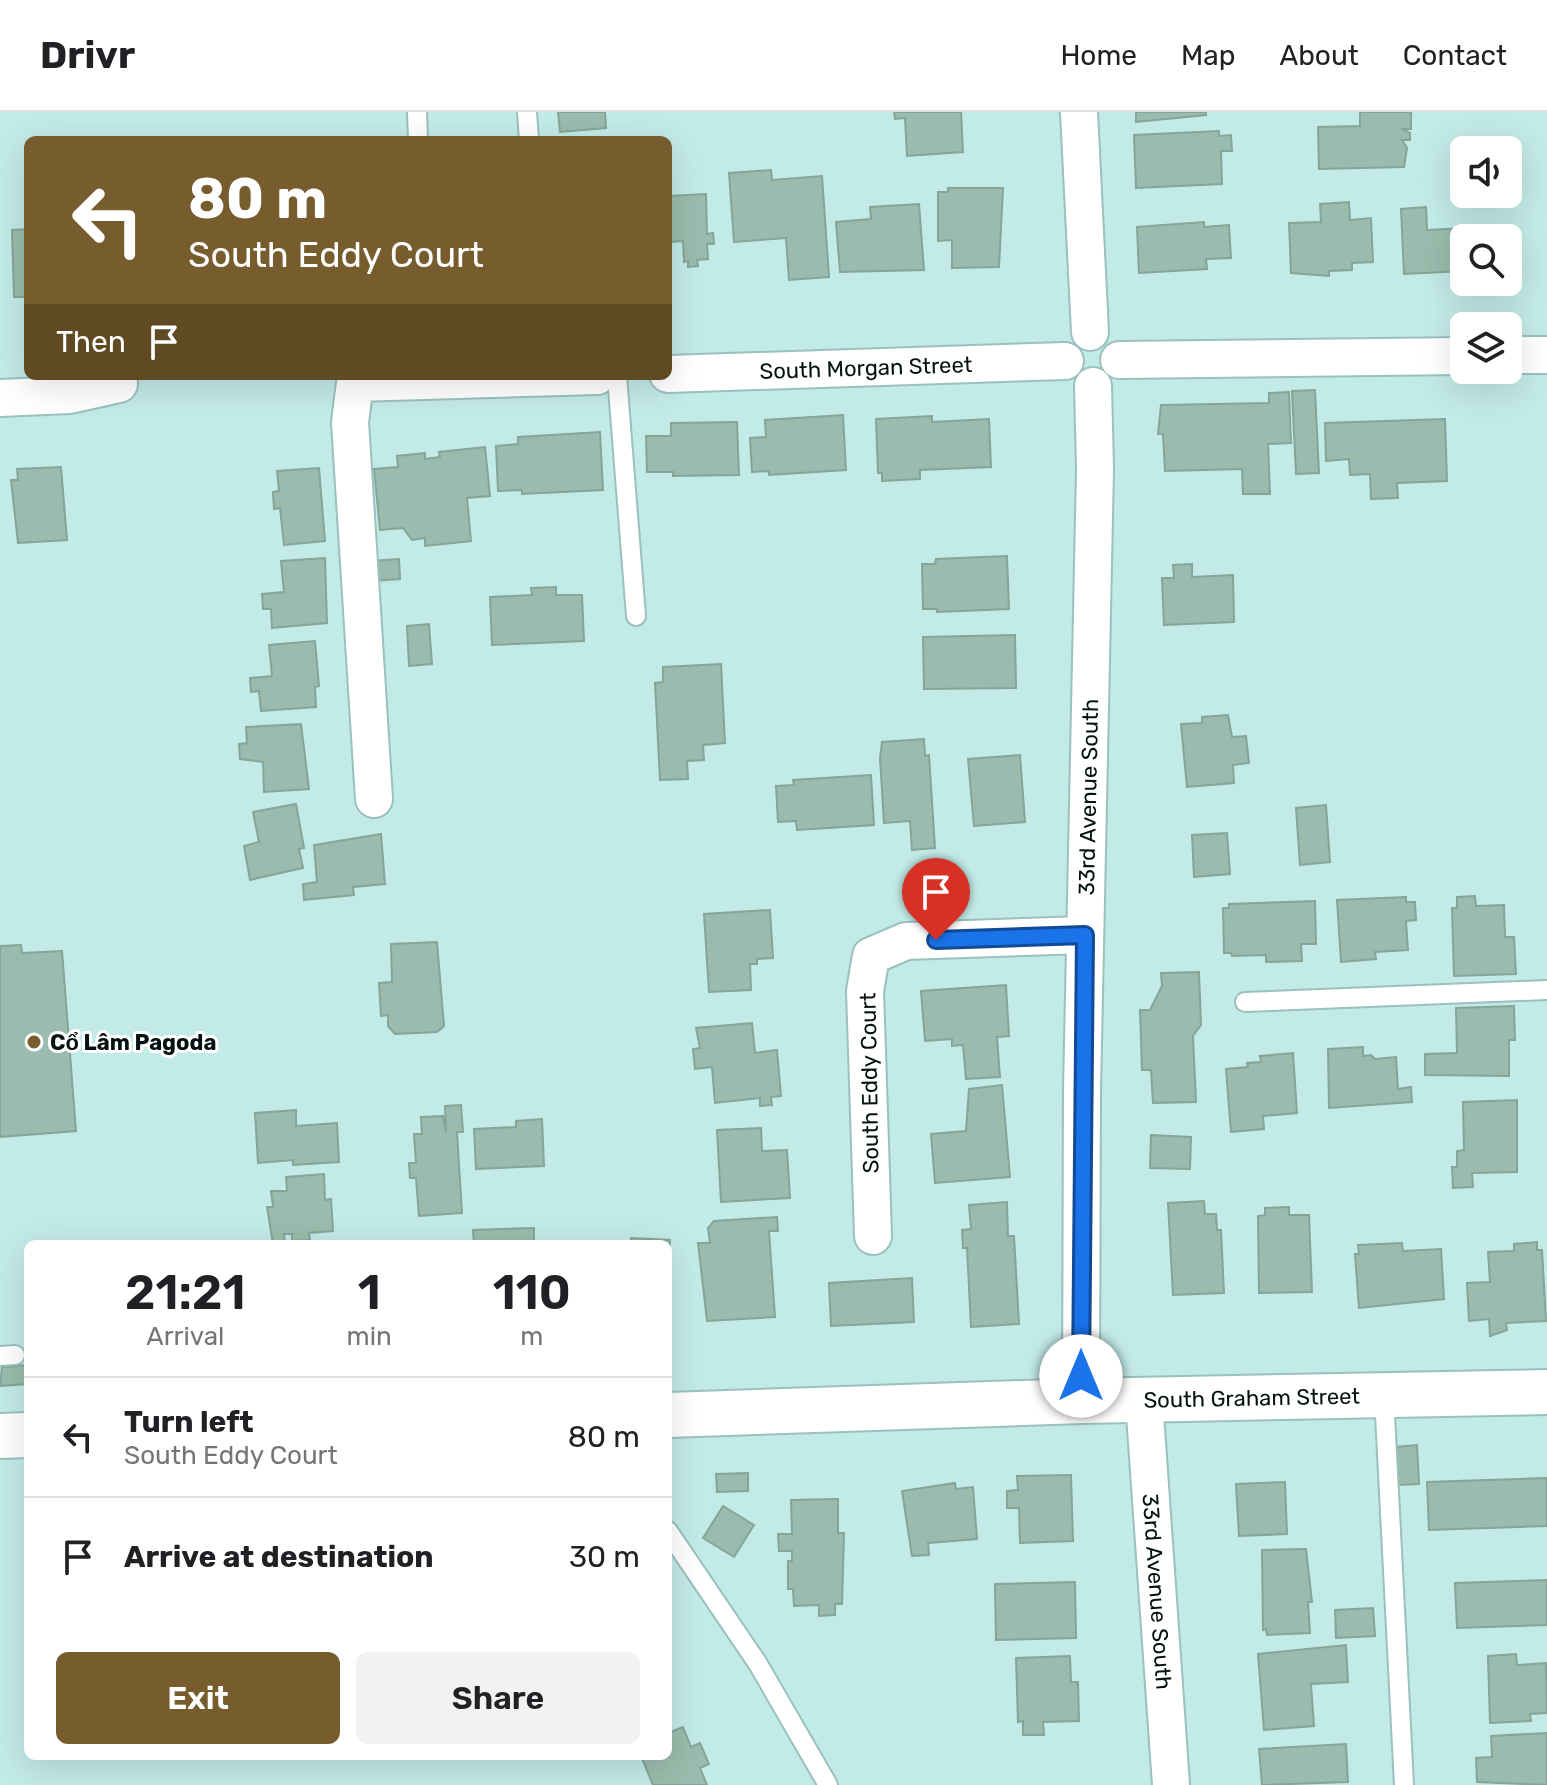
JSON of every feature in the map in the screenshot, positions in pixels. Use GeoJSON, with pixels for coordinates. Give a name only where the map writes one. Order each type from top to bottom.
{"type":"FeatureCollection","features":[{"type":"Feature","properties":{"kind":"street"},"geometry":{"type":"LineString","coordinates":[[1079,112],[1090,332]]}},
{"type":"Feature","properties":{"kind":"street"},"geometry":{"type":"LineString","coordinates":[[1090,332],[1112,340],[1119,360],[1110,380],[1093,386],[1075,380],[1065,361],[1072,340],[1090,332]]}},
{"type":"Feature","properties":{"kind":"street"},"geometry":{"type":"LineString","coordinates":[[1522,355],[1547,355]]}},
{"type":"Feature","properties":{"kind":"street"},"geometry":{"type":"LineString","coordinates":[[1119,360],[1450,356]]}},
{"type":"Feature","properties":{"kind":"street","name":"South Morgan Street"},"geometry":{"type":"LineString","coordinates":[[672,374],[1065,361]]}},
{"type":"Feature","properties":{"kind":"street"},"geometry":{"type":"LineString","coordinates":[[374,799],[350,422],[355,383],[399,380]]}},
{"type":"Feature","properties":{"kind":"street"},"geometry":{"type":"LineString","coordinates":[[0,398],[70,395],[119,384]]}},
{"type":"Feature","properties":{"kind":"street","name":"33rd Avenue South"},"geometry":{"type":"LineString","coordinates":[[1081,1401],[1085,935],[1095,469],[1093,386]]}},
{"type":"Feature","properties":{"kind":"street","name":"South Eddy Court"},"geometry":{"type":"LineString","coordinates":[[873,1236],[865,991],[871,956],[906,941],[1085,935]]}},
{"type":"Feature","properties":{"kind":"street","name":"South Graham Street"},"geometry":{"type":"LineString","coordinates":[[672,1415],[1081,1401],[1547,1392]]}},
{"type":"Feature","properties":{"kind":"street","name":"33rd Avenue South"},"geometry":{"type":"LineString","coordinates":[[1144,1400],[1171,1785]]}},
{"type":"Feature","properties":{"kind":"street"},"geometry":{"type":"LineString","coordinates":[[0,1436],[24,1435]]}},
{"type":"Feature","properties":{"kind":"lane"},"geometry":{"type":"LineString","coordinates":[[417,112],[418,136]]}},
{"type":"Feature","properties":{"kind":"lane"},"geometry":{"type":"LineString","coordinates":[[527,112],[529,136]]}},
{"type":"Feature","properties":{"kind":"lane"},"geometry":{"type":"LineString","coordinates":[[617,380],[636,616]]}},
{"type":"Feature","properties":{"kind":"lane"},"geometry":{"type":"LineString","coordinates":[[1245,1002],[1547,990]]}},
{"type":"Feature","properties":{"kind":"lane"},"geometry":{"type":"LineString","coordinates":[[1384,1395],[1404,1785]]}},
{"type":"Feature","properties":{"kind":"lane"},"geometry":{"type":"LineString","coordinates":[[672,1537],[758,1664],[828,1785]]}},
{"type":"Feature","properties":{"kind":"building"},"geometry":{"type":"Polygon","coordinates":[[[558,112],[605,112],[606,128],[560,132],[558,112]]]}},
{"type":"Feature","properties":{"kind":"building"},"geometry":{"type":"Polygon","coordinates":[[[894,112],[961,112],[963,152],[907,156],[905,118],[895,119],[894,112]]]}},
{"type":"Feature","properties":{"kind":"building"},"geometry":{"type":"Polygon","coordinates":[[[1136,112],[1206,112],[1206,115],[1136,122],[1136,112]]]}},
{"type":"Feature","properties":{"kind":"building"},"geometry":{"type":"Polygon","coordinates":[[[1360,112],[1411,112],[1411,129],[1403,129],[1410,133],[1410,140],[1402,140],[1407,148],[1404,167],[1319,169],[1318,127],[1360,126],[1360,112]]]}},
{"type":"Feature","properties":{"kind":"building"},"geometry":{"type":"Polygon","coordinates":[[[1219,131],[1219,136],[1231,135],[1232,151],[1221,151],[1222,184],[1136,188],[1134,135],[1219,131]]]}},
{"type":"Feature","properties":{"kind":"building"},"geometry":{"type":"Polygon","coordinates":[[[771,170],[772,180],[822,176],[829,277],[789,280],[786,238],[734,242],[729,173],[771,170]]]}},
{"type":"Feature","properties":{"kind":"building"},"geometry":{"type":"Polygon","coordinates":[[[948,188],[1003,188],[999,267],[952,268],[952,240],[938,241],[938,192],[948,192],[948,188]]]}},
{"type":"Feature","properties":{"kind":"building"},"geometry":{"type":"Polygon","coordinates":[[[706,194],[707,234],[713,233],[714,244],[707,244],[708,259],[697,260],[698,266],[688,267],[688,261],[684,262],[683,241],[672,242],[672,196],[706,194]]]}},
{"type":"Feature","properties":{"kind":"building"},"geometry":{"type":"Polygon","coordinates":[[[1349,202],[1350,220],[1371,218],[1373,262],[1352,263],[1352,270],[1329,271],[1329,276],[1291,273],[1289,223],[1321,222],[1320,204],[1349,202]]]}},
{"type":"Feature","properties":{"kind":"building"},"geometry":{"type":"Polygon","coordinates":[[[919,204],[924,270],[840,272],[836,222],[871,219],[870,207],[919,204]]]}},
{"type":"Feature","properties":{"kind":"building"},"geometry":{"type":"Polygon","coordinates":[[[1426,207],[1427,230],[1450,229],[1450,272],[1404,274],[1401,209],[1426,207]]]}},
{"type":"Feature","properties":{"kind":"building"},"geometry":{"type":"Polygon","coordinates":[[[1204,222],[1204,227],[1229,225],[1231,258],[1206,259],[1207,269],[1139,273],[1137,227],[1204,222]]]}},
{"type":"Feature","properties":{"kind":"building"},"geometry":{"type":"Polygon","coordinates":[[[24,229],[24,297],[14,297],[12,230],[24,229]]]}},
{"type":"Feature","properties":{"kind":"building"},"geometry":{"type":"Polygon","coordinates":[[[1315,390],[1319,473],[1296,474],[1292,391],[1315,390]]]}},
{"type":"Feature","properties":{"kind":"building"},"geometry":{"type":"Polygon","coordinates":[[[1289,392],[1291,443],[1268,444],[1270,494],[1243,494],[1242,469],[1165,471],[1163,434],[1158,434],[1161,405],[1269,403],[1269,393],[1289,392]]]}},
{"type":"Feature","properties":{"kind":"building"},"geometry":{"type":"Polygon","coordinates":[[[843,415],[846,470],[769,475],[769,471],[752,472],[750,438],[766,437],[765,420],[843,415]]]}},
{"type":"Feature","properties":{"kind":"building"},"geometry":{"type":"Polygon","coordinates":[[[932,416],[932,422],[989,419],[991,467],[920,470],[920,479],[882,481],[882,473],[878,473],[876,419],[932,416]]]}},
{"type":"Feature","properties":{"kind":"building"},"geometry":{"type":"Polygon","coordinates":[[[1445,419],[1447,481],[1397,483],[1398,498],[1371,499],[1370,474],[1350,475],[1349,459],[1326,461],[1325,423],[1445,419]]]}},
{"type":"Feature","properties":{"kind":"building"},"geometry":{"type":"Polygon","coordinates":[[[737,422],[739,475],[673,476],[673,472],[647,472],[646,436],[671,436],[671,423],[737,422]]]}},
{"type":"Feature","properties":{"kind":"building"},"geometry":{"type":"Polygon","coordinates":[[[600,432],[603,490],[522,494],[522,490],[498,491],[496,446],[518,444],[518,437],[600,432]]]}},
{"type":"Feature","properties":{"kind":"building"},"geometry":{"type":"Polygon","coordinates":[[[485,447],[490,496],[467,498],[471,541],[425,546],[425,538],[412,540],[403,528],[380,530],[374,469],[398,467],[397,456],[425,453],[425,459],[440,457],[439,452],[485,447]]]}},
{"type":"Feature","properties":{"kind":"building"},"geometry":{"type":"Polygon","coordinates":[[[61,467],[67,540],[18,543],[11,480],[18,480],[17,469],[61,467]]]}},
{"type":"Feature","properties":{"kind":"building"},"geometry":{"type":"Polygon","coordinates":[[[319,468],[325,541],[284,545],[280,508],[274,509],[273,492],[279,491],[277,471],[319,468]]]}},
{"type":"Feature","properties":{"kind":"building"},"geometry":{"type":"Polygon","coordinates":[[[1007,556],[1009,609],[937,612],[937,609],[923,609],[922,564],[935,564],[936,559],[1007,556]]]}},
{"type":"Feature","properties":{"kind":"building"},"geometry":{"type":"Polygon","coordinates":[[[325,558],[327,623],[272,628],[271,609],[263,609],[262,594],[284,592],[281,561],[325,558]]]}},
{"type":"Feature","properties":{"kind":"building"},"geometry":{"type":"Polygon","coordinates":[[[399,559],[400,579],[373,581],[371,561],[399,559]]]}},
{"type":"Feature","properties":{"kind":"building"},"geometry":{"type":"Polygon","coordinates":[[[1192,564],[1192,577],[1233,575],[1234,622],[1164,625],[1162,578],[1174,578],[1173,565],[1192,564]]]}},
{"type":"Feature","properties":{"kind":"building"},"geometry":{"type":"Polygon","coordinates":[[[556,587],[556,595],[582,595],[584,641],[492,645],[490,597],[532,595],[531,588],[556,587]]]}},
{"type":"Feature","properties":{"kind":"building"},"geometry":{"type":"Polygon","coordinates":[[[429,624],[432,664],[409,666],[407,626],[429,624]]]}},
{"type":"Feature","properties":{"kind":"building"},"geometry":{"type":"Polygon","coordinates":[[[1015,635],[1016,688],[924,689],[923,637],[1015,635]]]}},
{"type":"Feature","properties":{"kind":"building"},"geometry":{"type":"Polygon","coordinates":[[[315,641],[319,686],[315,687],[316,707],[261,711],[259,691],[251,692],[250,678],[272,676],[269,645],[315,641]]]}},
{"type":"Feature","properties":{"kind":"building"},"geometry":{"type":"Polygon","coordinates":[[[721,664],[725,743],[703,745],[704,760],[687,761],[688,779],[660,780],[655,683],[663,682],[663,667],[721,664]]]}},
{"type":"Feature","properties":{"kind":"building"},"geometry":{"type":"Polygon","coordinates":[[[1228,715],[1232,737],[1246,736],[1249,763],[1233,765],[1234,783],[1187,787],[1181,724],[1202,723],[1202,717],[1228,715]]]}},
{"type":"Feature","properties":{"kind":"building"},"geometry":{"type":"Polygon","coordinates":[[[301,724],[309,789],[264,792],[263,762],[240,759],[239,744],[247,743],[246,727],[301,724]]]}},
{"type":"Feature","properties":{"kind":"building"},"geometry":{"type":"Polygon","coordinates":[[[924,739],[925,756],[929,755],[935,848],[912,850],[910,821],[884,823],[880,758],[882,742],[924,739]]]}},
{"type":"Feature","properties":{"kind":"building"},"geometry":{"type":"Polygon","coordinates":[[[1020,755],[1025,822],[974,826],[968,759],[1020,755]]]}},
{"type":"Feature","properties":{"kind":"building"},"geometry":{"type":"Polygon","coordinates":[[[871,775],[874,825],[797,830],[796,821],[778,822],[776,786],[794,785],[793,780],[871,775]]]}},
{"type":"Feature","properties":{"kind":"building"},"geometry":{"type":"Polygon","coordinates":[[[296,804],[304,848],[299,849],[303,868],[250,880],[244,846],[259,842],[253,812],[296,804]]]}},
{"type":"Feature","properties":{"kind":"building"},"geometry":{"type":"Polygon","coordinates":[[[1326,805],[1330,862],[1300,865],[1296,808],[1326,805]]]}},
{"type":"Feature","properties":{"kind":"building"},"geometry":{"type":"Polygon","coordinates":[[[1227,833],[1230,874],[1194,877],[1192,835],[1227,833]]]}},
{"type":"Feature","properties":{"kind":"building"},"geometry":{"type":"Polygon","coordinates":[[[381,834],[385,884],[353,887],[354,895],[304,900],[303,884],[317,882],[314,845],[381,834]]]}},
{"type":"Feature","properties":{"kind":"building"},"geometry":{"type":"Polygon","coordinates":[[[1475,896],[1476,906],[1504,905],[1505,937],[1514,937],[1516,974],[1454,976],[1452,908],[1457,908],[1457,897],[1475,896]]]}},
{"type":"Feature","properties":{"kind":"building"},"geometry":{"type":"Polygon","coordinates":[[[1406,897],[1406,902],[1415,902],[1416,920],[1406,921],[1408,950],[1375,952],[1376,959],[1341,962],[1337,900],[1406,897]]]}},
{"type":"Feature","properties":{"kind":"building"},"geometry":{"type":"Polygon","coordinates":[[[1315,901],[1316,944],[1301,944],[1302,961],[1266,962],[1266,955],[1232,956],[1231,953],[1224,953],[1223,908],[1229,908],[1229,904],[1315,901]]]}},
{"type":"Feature","properties":{"kind":"building"},"geometry":{"type":"Polygon","coordinates":[[[770,910],[773,958],[757,959],[757,964],[750,964],[751,990],[709,992],[704,914],[770,910]]]}},
{"type":"Feature","properties":{"kind":"building"},"geometry":{"type":"Polygon","coordinates":[[[437,942],[444,1026],[437,1032],[395,1034],[388,1026],[388,1015],[381,1016],[379,983],[392,982],[391,944],[437,942]]]}},
{"type":"Feature","properties":{"kind":"building","name":"Cổ Lâm Pagoda"},"geometry":{"type":"Polygon","coordinates":[[[21,945],[22,953],[62,951],[76,1131],[0,1137],[0,946],[21,945]]]}},
{"type":"Feature","properties":{"kind":"building"},"geometry":{"type":"Polygon","coordinates":[[[1199,972],[1201,1025],[1193,1036],[1196,1102],[1153,1103],[1151,1070],[1142,1070],[1140,1010],[1150,1010],[1162,986],[1161,973],[1199,972]]]}},
{"type":"Feature","properties":{"kind":"building"},"geometry":{"type":"Polygon","coordinates":[[[1006,985],[1009,1036],[997,1037],[1000,1077],[966,1079],[963,1045],[952,1046],[952,1039],[925,1041],[921,991],[1006,985]]]}},
{"type":"Feature","properties":{"kind":"building"},"geometry":{"type":"Polygon","coordinates":[[[1514,1006],[1515,1040],[1509,1040],[1509,1076],[1425,1075],[1425,1054],[1457,1053],[1456,1008],[1514,1006]]]}},
{"type":"Feature","properties":{"kind":"building"},"geometry":{"type":"Polygon","coordinates":[[[752,1023],[755,1053],[777,1050],[781,1096],[771,1097],[772,1105],[760,1106],[760,1098],[715,1103],[712,1067],[695,1069],[693,1049],[700,1048],[696,1028],[752,1023]]]}},
{"type":"Feature","properties":{"kind":"building"},"geometry":{"type":"Polygon","coordinates":[[[1363,1047],[1363,1056],[1371,1055],[1375,1059],[1396,1057],[1398,1089],[1411,1087],[1412,1102],[1329,1108],[1328,1049],[1363,1047]]]}},
{"type":"Feature","properties":{"kind":"building"},"geometry":{"type":"Polygon","coordinates":[[[1293,1053],[1297,1113],[1263,1116],[1264,1129],[1231,1132],[1226,1069],[1248,1067],[1247,1063],[1261,1062],[1260,1056],[1293,1053]]]}},
{"type":"Feature","properties":{"kind":"building"},"geometry":{"type":"Polygon","coordinates":[[[1002,1085],[1010,1177],[935,1183],[931,1134],[966,1131],[969,1089],[1002,1085]]]}},
{"type":"Feature","properties":{"kind":"building"},"geometry":{"type":"Polygon","coordinates":[[[1517,1100],[1517,1172],[1472,1173],[1473,1187],[1453,1188],[1452,1167],[1457,1167],[1457,1151],[1464,1150],[1463,1102],[1517,1100]]]}},
{"type":"Feature","properties":{"kind":"building"},"geometry":{"type":"Polygon","coordinates":[[[461,1105],[463,1132],[457,1132],[462,1213],[419,1216],[416,1178],[410,1178],[409,1163],[416,1163],[414,1134],[422,1134],[421,1117],[443,1116],[446,1132],[445,1106],[461,1105]]]}},
{"type":"Feature","properties":{"kind":"building"},"geometry":{"type":"Polygon","coordinates":[[[296,1110],[296,1126],[337,1123],[339,1162],[293,1165],[293,1160],[258,1163],[255,1113],[296,1110]]]}},
{"type":"Feature","properties":{"kind":"building"},"geometry":{"type":"Polygon","coordinates":[[[542,1119],[544,1166],[476,1169],[474,1129],[516,1127],[516,1121],[542,1119]]]}},
{"type":"Feature","properties":{"kind":"building"},"geometry":{"type":"Polygon","coordinates":[[[761,1128],[762,1151],[787,1150],[790,1198],[721,1202],[717,1130],[761,1128]]]}},
{"type":"Feature","properties":{"kind":"building"},"geometry":{"type":"Polygon","coordinates":[[[1151,1135],[1191,1137],[1190,1169],[1150,1168],[1151,1135]]]}},
{"type":"Feature","properties":{"kind":"building"},"geometry":{"type":"Polygon","coordinates":[[[324,1174],[325,1200],[331,1199],[333,1231],[309,1233],[310,1240],[292,1240],[292,1234],[284,1234],[285,1240],[272,1240],[267,1207],[273,1207],[271,1191],[287,1191],[286,1177],[324,1174]]]}},
{"type":"Feature","properties":{"kind":"building"},"geometry":{"type":"Polygon","coordinates":[[[1204,1201],[1205,1214],[1216,1214],[1217,1230],[1221,1230],[1224,1293],[1173,1295],[1168,1203],[1204,1201]]]}},
{"type":"Feature","properties":{"kind":"building"},"geometry":{"type":"Polygon","coordinates":[[[1007,1202],[1008,1236],[1014,1236],[1019,1324],[971,1327],[967,1248],[963,1248],[962,1230],[971,1229],[969,1205],[1007,1202]]]}},
{"type":"Feature","properties":{"kind":"building"},"geometry":{"type":"Polygon","coordinates":[[[1289,1207],[1289,1215],[1309,1215],[1312,1292],[1259,1293],[1258,1216],[1265,1215],[1265,1208],[1289,1207]]]}},
{"type":"Feature","properties":{"kind":"building"},"geometry":{"type":"Polygon","coordinates":[[[777,1217],[778,1231],[769,1231],[775,1317],[707,1321],[698,1243],[710,1243],[708,1228],[714,1221],[777,1217]]]}},
{"type":"Feature","properties":{"kind":"building"},"geometry":{"type":"Polygon","coordinates":[[[534,1228],[534,1240],[474,1240],[473,1230],[534,1228]]]}},
{"type":"Feature","properties":{"kind":"building"},"geometry":{"type":"Polygon","coordinates":[[[1537,1242],[1537,1250],[1542,1250],[1546,1321],[1506,1323],[1507,1330],[1490,1336],[1489,1319],[1469,1321],[1467,1283],[1490,1282],[1488,1252],[1514,1251],[1514,1244],[1537,1242]]]}},
{"type":"Feature","properties":{"kind":"building"},"geometry":{"type":"Polygon","coordinates":[[[1402,1243],[1403,1251],[1441,1249],[1444,1299],[1359,1308],[1355,1254],[1359,1254],[1358,1245],[1402,1243]]]}},
{"type":"Feature","properties":{"kind":"building"},"geometry":{"type":"Polygon","coordinates":[[[912,1278],[914,1322],[831,1326],[829,1283],[912,1278]]]}},
{"type":"Feature","properties":{"kind":"building"},"geometry":{"type":"Polygon","coordinates":[[[24,1365],[24,1384],[0,1386],[2,1367],[24,1365]]]}},
{"type":"Feature","properties":{"kind":"building"},"geometry":{"type":"Polygon","coordinates":[[[1417,1445],[1419,1484],[1397,1485],[1396,1447],[1417,1445]]]}},
{"type":"Feature","properties":{"kind":"building"},"geometry":{"type":"Polygon","coordinates":[[[748,1473],[748,1491],[717,1492],[716,1474],[748,1473]]]}},
{"type":"Feature","properties":{"kind":"building"},"geometry":{"type":"Polygon","coordinates":[[[1071,1475],[1073,1541],[1020,1543],[1019,1508],[1007,1508],[1007,1491],[1018,1490],[1017,1476],[1071,1475]]]}},
{"type":"Feature","properties":{"kind":"building"},"geometry":{"type":"Polygon","coordinates":[[[1547,1478],[1547,1526],[1429,1530],[1427,1482],[1547,1478]]]}},
{"type":"Feature","properties":{"kind":"building"},"geometry":{"type":"Polygon","coordinates":[[[1285,1482],[1287,1534],[1239,1536],[1236,1484],[1285,1482]]]}},
{"type":"Feature","properties":{"kind":"building"},"geometry":{"type":"Polygon","coordinates":[[[955,1483],[956,1489],[973,1487],[977,1539],[928,1543],[929,1555],[912,1556],[902,1491],[955,1483]]]}},
{"type":"Feature","properties":{"kind":"building"},"geometry":{"type":"Polygon","coordinates":[[[838,1499],[838,1533],[844,1533],[842,1604],[835,1604],[835,1615],[819,1616],[819,1605],[794,1606],[793,1589],[788,1589],[788,1561],[792,1561],[792,1551],[779,1551],[778,1534],[792,1534],[791,1500],[838,1499]]]}},
{"type":"Feature","properties":{"kind":"building"},"geometry":{"type":"Polygon","coordinates":[[[723,1506],[754,1525],[734,1557],[703,1538],[723,1506]]]}},
{"type":"Feature","properties":{"kind":"building"},"geometry":{"type":"Polygon","coordinates":[[[1306,1549],[1312,1602],[1308,1602],[1310,1633],[1267,1635],[1266,1629],[1263,1630],[1262,1550],[1306,1549]]]}},
{"type":"Feature","properties":{"kind":"building"},"geometry":{"type":"Polygon","coordinates":[[[1547,1580],[1547,1625],[1457,1628],[1455,1583],[1547,1580]]]}},
{"type":"Feature","properties":{"kind":"building"},"geometry":{"type":"Polygon","coordinates":[[[1075,1582],[1076,1638],[996,1640],[995,1584],[1075,1582]]]}},
{"type":"Feature","properties":{"kind":"building"},"geometry":{"type":"Polygon","coordinates":[[[1373,1608],[1375,1636],[1336,1638],[1335,1610],[1373,1608]]]}},
{"type":"Feature","properties":{"kind":"building"},"geometry":{"type":"Polygon","coordinates":[[[1346,1645],[1348,1682],[1311,1684],[1314,1726],[1264,1730],[1258,1654],[1346,1645]]]}},
{"type":"Feature","properties":{"kind":"building"},"geometry":{"type":"Polygon","coordinates":[[[1516,1654],[1517,1665],[1546,1663],[1547,1713],[1530,1714],[1531,1721],[1490,1723],[1488,1656],[1516,1654]]]}},
{"type":"Feature","properties":{"kind":"building"},"geometry":{"type":"Polygon","coordinates":[[[1070,1656],[1071,1682],[1078,1682],[1079,1721],[1043,1722],[1044,1735],[1023,1735],[1023,1721],[1018,1722],[1016,1658],[1070,1656]]]}},
{"type":"Feature","properties":{"kind":"building"},"geometry":{"type":"Polygon","coordinates":[[[683,1727],[691,1747],[700,1743],[709,1764],[700,1768],[707,1785],[653,1785],[643,1760],[672,1760],[672,1731],[683,1727]]]}},
{"type":"Feature","properties":{"kind":"building"},"geometry":{"type":"Polygon","coordinates":[[[1547,1733],[1547,1785],[1477,1782],[1476,1758],[1492,1757],[1491,1736],[1547,1733]]]}},
{"type":"Feature","properties":{"kind":"building"},"geometry":{"type":"Polygon","coordinates":[[[1346,1744],[1348,1782],[1262,1785],[1259,1749],[1346,1744]]]}},
{"type":"Feature","properties":{"kind":"place","name":"Cổ Lâm Pagoda"},"geometry":{"type":"Point","coordinates":[34,1042]}},
{"type":"Feature","properties":{"kind":"route"},"geometry":{"type":"LineString","coordinates":[[936,940],[1085,935],[1081,1376]]}}]}
